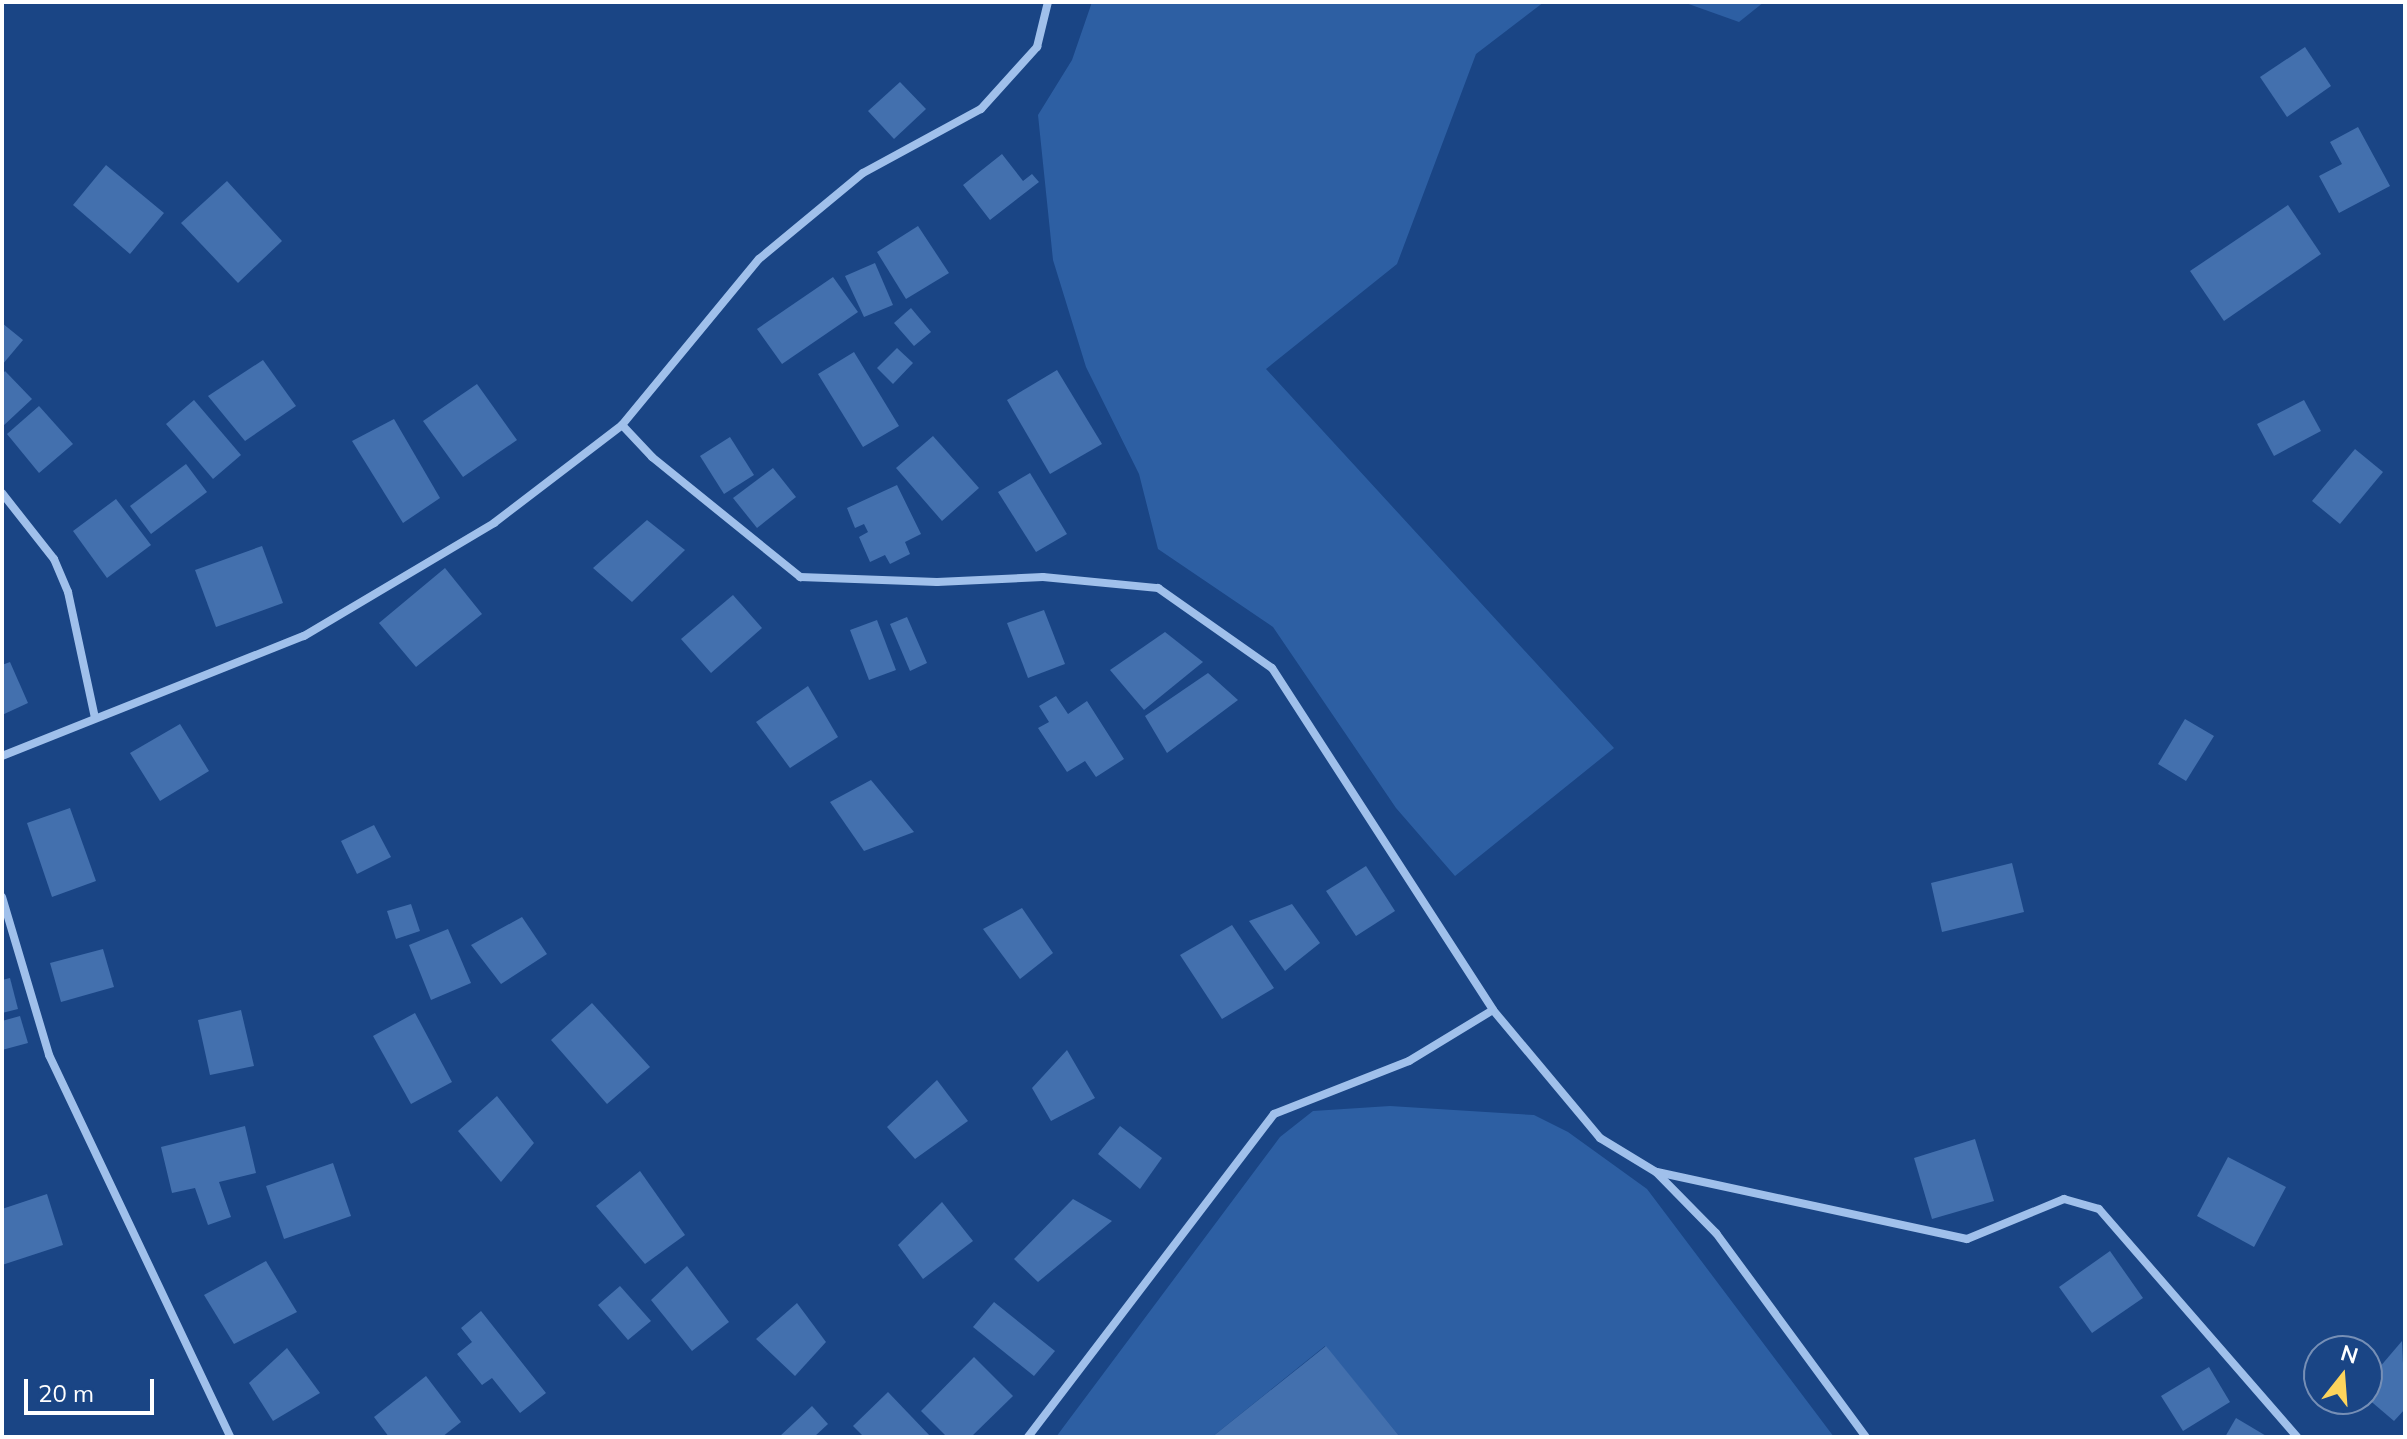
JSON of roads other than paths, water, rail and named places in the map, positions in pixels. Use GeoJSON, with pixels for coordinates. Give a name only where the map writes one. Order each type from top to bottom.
{"type":"FeatureCollection","features":[{"type":"Feature","properties":{"kind":"street"},"geometry":{"type":"LineString","coordinates":[[2,756],[304,636],[494,523],[622,425],[759,259],[863,173],[981,109],[1037,47],[1048,2]]}},
{"type":"Feature","properties":{"kind":"street"},"geometry":{"type":"LineString","coordinates":[[622,425],[652,457],[800,577],[937,582],[1043,577],[1158,588],[1272,668],[1493,1010],[1600,1138],[1656,1172],[1716,1233],[1866,1437]]}},
{"type":"Feature","properties":{"kind":"street"},"geometry":{"type":"LineString","coordinates":[[2,493],[54,559],[68,592],[95,718]]}},
{"type":"Feature","properties":{"kind":"street"},"geometry":{"type":"LineString","coordinates":[[2,897],[49,1055],[230,1437]]}},
{"type":"Feature","properties":{"kind":"street"},"geometry":{"type":"LineString","coordinates":[[1028,1437],[1274,1114],[1409,1061],[1493,1010]]}},
{"type":"Feature","properties":{"kind":"street"},"geometry":{"type":"LineString","coordinates":[[1656,1172],[1967,1239],[2064,1199],[2099,1209],[2297,1437]]}}]}
